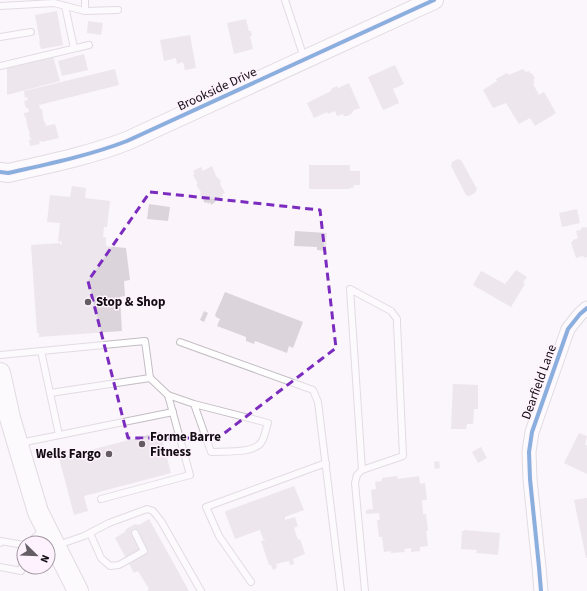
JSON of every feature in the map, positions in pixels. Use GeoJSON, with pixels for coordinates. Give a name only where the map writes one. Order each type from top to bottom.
{"type":"FeatureCollection","features":[{"type":"Feature","properties":{"kind":"main road"},"geometry":{"type":"LineString","coordinates":[[0,373],[2,393],[17,444],[38,512],[50,535]]}},
{"type":"Feature","properties":{"kind":"main road"},"geometry":{"type":"LineString","coordinates":[[56,548],[78,591]]}},
{"type":"Feature","properties":{"kind":"street","name":"Brookside Drive"},"geometry":{"type":"LineString","coordinates":[[0,172],[8,173],[59,162],[104,150],[127,141],[434,0]]}},
{"type":"Feature","properties":{"kind":"street","name":"Dearfield Lane"},"geometry":{"type":"LineString","coordinates":[[541,591],[528,452],[532,432],[568,330],[580,314],[587,308]]}},
{"type":"Feature","properties":{"kind":"lane"},"geometry":{"type":"LineString","coordinates":[[85,0],[85,11]]}},
{"type":"Feature","properties":{"kind":"lane"},"geometry":{"type":"LineString","coordinates":[[285,0],[304,60]]}},
{"type":"Feature","properties":{"kind":"lane"},"geometry":{"type":"LineString","coordinates":[[0,6],[54,3],[85,11],[118,10]]}},
{"type":"Feature","properties":{"kind":"lane"},"geometry":{"type":"LineString","coordinates":[[65,6],[74,48]]}},
{"type":"Feature","properties":{"kind":"lane"},"geometry":{"type":"LineString","coordinates":[[0,37],[31,32]]}},
{"type":"Feature","properties":{"kind":"lane"},"geometry":{"type":"LineString","coordinates":[[0,66],[89,45]]}},
{"type":"Feature","properties":{"kind":"lane"},"geometry":{"type":"LineString","coordinates":[[362,470],[350,289],[391,311],[397,318],[403,456],[362,470],[357,475],[355,483],[365,591]]}},
{"type":"Feature","properties":{"kind":"lane"},"geometry":{"type":"LineString","coordinates":[[0,355],[145,341],[150,378],[168,394],[194,404],[268,423],[262,442],[256,447],[247,450],[211,452],[194,404]]}},
{"type":"Feature","properties":{"kind":"lane"},"geometry":{"type":"LineString","coordinates":[[180,342],[313,390],[318,402],[341,591]]}},
{"type":"Feature","properties":{"kind":"lane"},"geometry":{"type":"LineString","coordinates":[[41,351],[59,435]]}},
{"type":"Feature","properties":{"kind":"lane"},"geometry":{"type":"LineString","coordinates":[[50,393],[150,378]]}},
{"type":"Feature","properties":{"kind":"lane"},"geometry":{"type":"LineString","coordinates":[[101,499],[190,475],[168,394]]}},
{"type":"Feature","properties":{"kind":"lane"},"geometry":{"type":"LineString","coordinates":[[17,444],[173,412]]}},
{"type":"Feature","properties":{"kind":"lane"},"geometry":{"type":"LineString","coordinates":[[251,582],[219,536],[206,507],[326,463]]}},
{"type":"Feature","properties":{"kind":"lane"},"geometry":{"type":"LineString","coordinates":[[56,546],[90,533],[109,523],[147,509],[153,511],[162,521],[200,591]]}},
{"type":"Feature","properties":{"kind":"lane"},"geometry":{"type":"LineString","coordinates":[[38,535],[46,528]]}},
{"type":"Feature","properties":{"kind":"lane"},"geometry":{"type":"LineString","coordinates":[[90,533],[101,558],[110,566],[119,565],[144,551],[135,533]]}},
{"type":"Feature","properties":{"kind":"lane"},"geometry":{"type":"LineString","coordinates":[[0,543],[0,541],[16,544]]}},
{"type":"Feature","properties":{"kind":"lane"},"geometry":{"type":"LineString","coordinates":[[0,567],[16,570]]}},
{"type":"Feature","properties":{"kind":"highlighted area"},"geometry":{"type":"Polygon","coordinates":[[[150,192],[320,210],[336,348],[218,438],[128,438],[88,281],[150,192]]]}},
{"type":"Feature","properties":{"kind":"building"},"geometry":{"type":"Polygon","coordinates":[[[57,11],[63,45],[41,49],[35,15],[57,11]]]}},
{"type":"Feature","properties":{"kind":"building"},"geometry":{"type":"Polygon","coordinates":[[[246,19],[249,31],[251,31],[252,36],[250,36],[253,49],[234,54],[227,23],[246,19]]]}},
{"type":"Feature","properties":{"kind":"building"},"geometry":{"type":"Polygon","coordinates":[[[88,21],[103,23],[101,35],[87,33],[88,21]]]}},
{"type":"Feature","properties":{"kind":"building"},"geometry":{"type":"Polygon","coordinates":[[[190,35],[196,68],[185,70],[183,62],[177,64],[176,58],[164,61],[160,40],[190,35]]]}},
{"type":"Feature","properties":{"kind":"building"},"geometry":{"type":"Polygon","coordinates":[[[84,54],[88,70],[62,76],[58,61],[84,54]]]}},
{"type":"Feature","properties":{"kind":"building"},"geometry":{"type":"Polygon","coordinates":[[[53,56],[60,81],[7,95],[7,68],[53,56]]]}},
{"type":"Feature","properties":{"kind":"building"},"geometry":{"type":"Polygon","coordinates":[[[395,65],[404,84],[393,89],[399,103],[383,110],[368,77],[395,65]]]}},
{"type":"Feature","properties":{"kind":"building"},"geometry":{"type":"Polygon","coordinates":[[[115,69],[119,85],[39,105],[40,109],[42,109],[46,126],[55,124],[59,138],[42,142],[39,141],[40,144],[30,146],[29,140],[32,139],[30,138],[30,133],[27,126],[28,124],[27,125],[24,113],[29,112],[24,101],[28,100],[27,97],[25,98],[24,91],[115,69]]]}},
{"type":"Feature","properties":{"kind":"building"},"geometry":{"type":"Polygon","coordinates":[[[523,69],[526,72],[529,71],[531,74],[532,73],[535,79],[533,80],[535,83],[533,84],[539,95],[544,92],[556,113],[535,126],[530,118],[519,124],[506,103],[493,108],[483,90],[497,81],[496,79],[507,73],[509,75],[523,69]]]}},
{"type":"Feature","properties":{"kind":"building"},"geometry":{"type":"Polygon","coordinates":[[[349,83],[360,108],[354,110],[347,116],[344,116],[343,114],[337,116],[335,111],[328,114],[327,112],[314,118],[307,103],[331,91],[331,89],[337,86],[338,88],[349,83]]]}},
{"type":"Feature","properties":{"kind":"building"},"geometry":{"type":"Polygon","coordinates":[[[458,159],[461,160],[477,189],[475,193],[469,196],[466,195],[451,166],[452,162],[458,159]]]}},
{"type":"Feature","properties":{"kind":"building"},"geometry":{"type":"Polygon","coordinates":[[[309,165],[350,165],[350,171],[360,171],[360,185],[354,185],[353,188],[350,189],[309,189],[309,165]]]}},
{"type":"Feature","properties":{"kind":"building"},"geometry":{"type":"Polygon","coordinates":[[[212,166],[216,176],[221,181],[220,184],[225,193],[211,205],[210,202],[208,204],[207,202],[205,203],[200,195],[201,192],[196,185],[198,184],[193,175],[195,174],[193,171],[201,167],[203,171],[212,166]]]}},
{"type":"Feature","properties":{"kind":"building"},"geometry":{"type":"Polygon","coordinates":[[[72,186],[86,188],[85,198],[110,201],[107,227],[104,227],[103,237],[106,237],[106,246],[126,248],[130,280],[124,281],[125,296],[120,297],[122,331],[39,337],[39,333],[37,333],[31,245],[62,244],[61,241],[58,242],[60,223],[47,222],[50,195],[70,197],[72,186]]]}},
{"type":"Feature","properties":{"kind":"building"},"geometry":{"type":"Polygon","coordinates":[[[149,204],[170,207],[168,221],[147,219],[149,204]]]}},
{"type":"Feature","properties":{"kind":"building"},"geometry":{"type":"Polygon","coordinates":[[[577,209],[580,223],[562,227],[559,213],[577,209]]]}},
{"type":"Feature","properties":{"kind":"building"},"geometry":{"type":"Polygon","coordinates":[[[587,227],[587,257],[584,258],[583,256],[576,258],[571,242],[578,238],[576,231],[581,230],[581,228],[587,227]]]}},
{"type":"Feature","properties":{"kind":"building"},"geometry":{"type":"Polygon","coordinates":[[[295,231],[327,233],[326,251],[317,250],[317,247],[294,246],[295,231]]]}},
{"type":"Feature","properties":{"kind":"building"},"geometry":{"type":"Polygon","coordinates":[[[516,270],[527,277],[523,283],[525,284],[511,307],[473,285],[481,271],[505,284],[516,270]]]}},
{"type":"Feature","properties":{"kind":"building"},"geometry":{"type":"Polygon","coordinates":[[[225,292],[303,322],[293,348],[289,346],[287,353],[255,341],[254,344],[246,341],[246,337],[217,326],[220,319],[215,315],[225,292]]]}},
{"type":"Feature","properties":{"kind":"building"},"geometry":{"type":"Polygon","coordinates":[[[204,311],[208,313],[204,322],[200,320],[204,311]]]}},
{"type":"Feature","properties":{"kind":"building"},"geometry":{"type":"Polygon","coordinates":[[[453,384],[478,385],[478,409],[474,409],[473,424],[467,424],[466,429],[451,429],[453,384]]]}},
{"type":"Feature","properties":{"kind":"building"},"geometry":{"type":"Polygon","coordinates":[[[160,432],[171,473],[84,496],[88,511],[74,515],[59,458],[160,432]]]}},
{"type":"Feature","properties":{"kind":"building"},"geometry":{"type":"Polygon","coordinates":[[[579,433],[587,436],[585,445],[587,445],[587,474],[564,463],[579,433]]]}},
{"type":"Feature","properties":{"kind":"building"},"geometry":{"type":"Polygon","coordinates":[[[481,447],[487,458],[478,463],[472,452],[481,447]]]}},
{"type":"Feature","properties":{"kind":"building"},"geometry":{"type":"Polygon","coordinates":[[[439,461],[440,468],[435,469],[434,462],[439,461]]]}},
{"type":"Feature","properties":{"kind":"building"},"geometry":{"type":"Polygon","coordinates":[[[397,476],[398,479],[419,476],[420,484],[425,483],[427,500],[422,500],[423,514],[426,514],[428,546],[420,547],[420,551],[411,552],[411,548],[404,549],[405,552],[384,552],[382,537],[379,537],[377,520],[380,520],[379,513],[366,514],[366,510],[373,509],[371,490],[376,489],[375,482],[382,481],[382,478],[397,476]]]}},
{"type":"Feature","properties":{"kind":"building"},"geometry":{"type":"Polygon","coordinates":[[[294,486],[304,510],[285,517],[285,520],[295,517],[298,526],[294,528],[298,540],[300,539],[305,554],[293,559],[294,564],[290,565],[289,561],[276,564],[277,568],[273,570],[271,565],[269,565],[261,541],[266,539],[263,539],[260,530],[262,529],[235,539],[225,512],[294,486]]]}},
{"type":"Feature","properties":{"kind":"building"},"geometry":{"type":"Polygon","coordinates":[[[587,498],[587,558],[586,558],[574,500],[587,498]]]}},
{"type":"Feature","properties":{"kind":"building"},"geometry":{"type":"Polygon","coordinates":[[[149,519],[189,591],[147,591],[149,589],[138,571],[134,573],[115,538],[125,532],[126,529],[135,524],[139,525],[149,519]]]}},
{"type":"Feature","properties":{"kind":"building"},"geometry":{"type":"Polygon","coordinates":[[[462,531],[500,533],[498,555],[476,553],[477,550],[461,549],[462,531]]]}},
{"type":"Feature","properties":{"kind":"cycle path"},"geometry":{"type":"LineString","coordinates":[[0,172],[8,173],[68,159],[127,141],[434,0]]}},
{"type":"Feature","properties":{"kind":"cycle path"},"geometry":{"type":"LineString","coordinates":[[541,591],[530,479],[529,452],[532,432],[568,329],[587,308]]}},
{"type":"Feature","properties":{"kind":"place","name":"Stop & Shop"},"geometry":{"type":"Point","coordinates":[88,302]}},
{"type":"Feature","properties":{"kind":"place","name":"Forme Barre Fitness"},"geometry":{"type":"Point","coordinates":[142,444]}},
{"type":"Feature","properties":{"kind":"place","name":"Wells Fargo"},"geometry":{"type":"Point","coordinates":[109,454]}}]}
